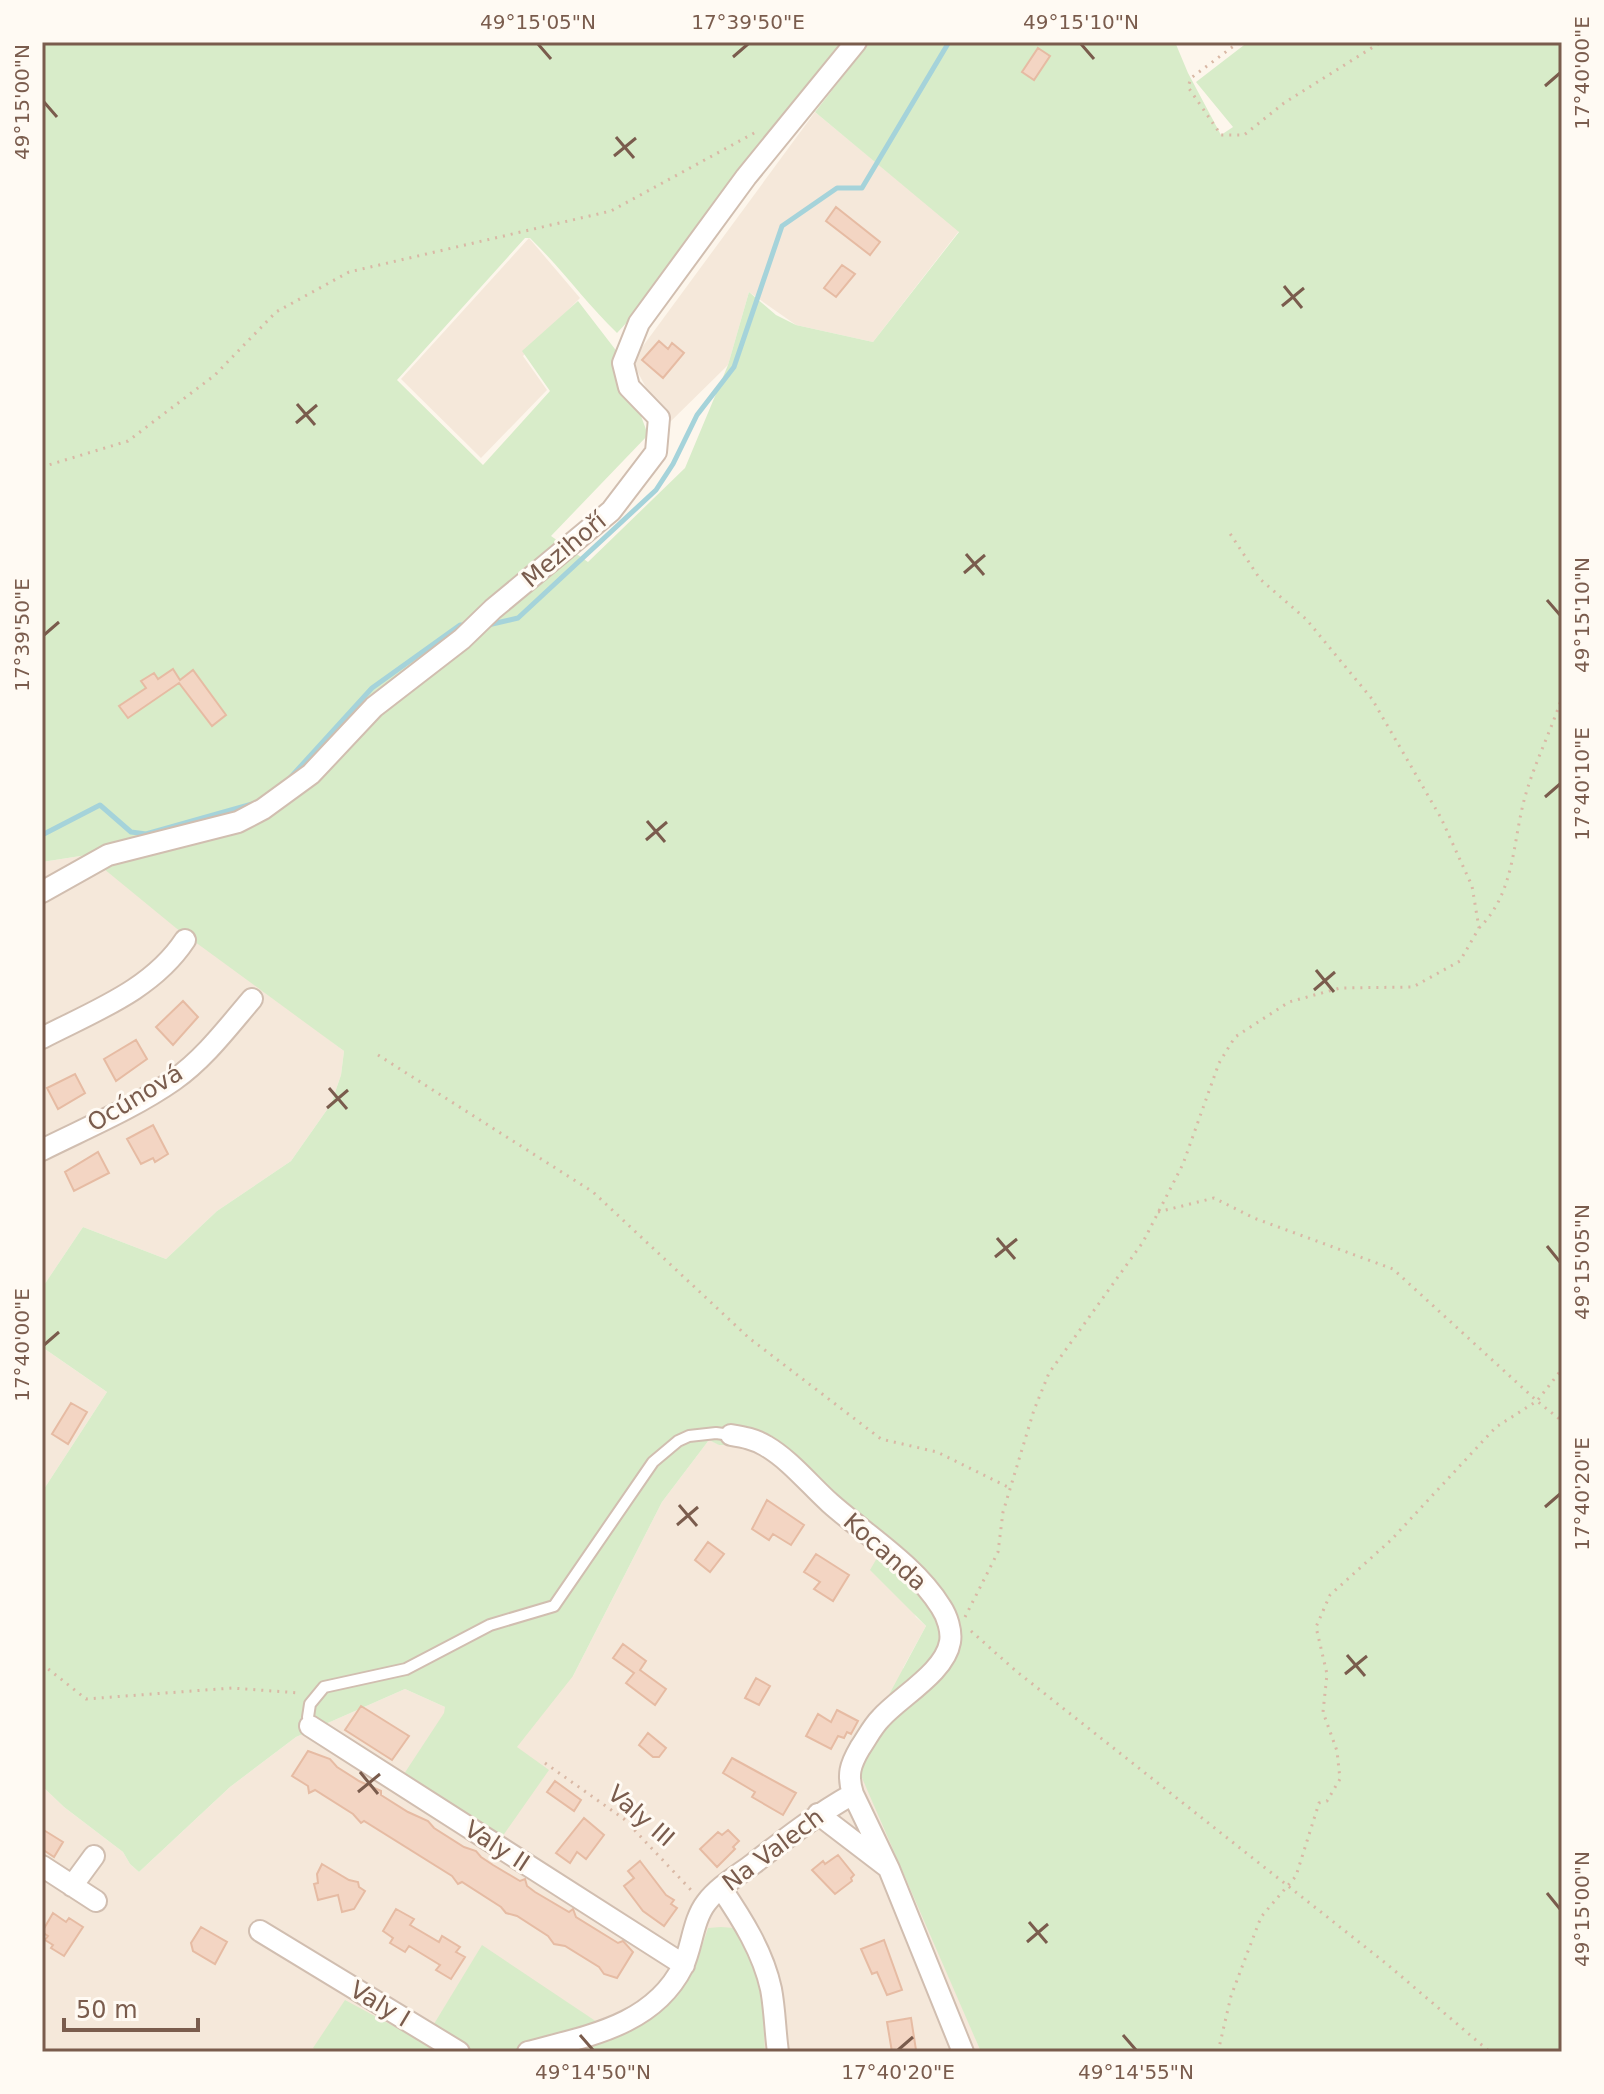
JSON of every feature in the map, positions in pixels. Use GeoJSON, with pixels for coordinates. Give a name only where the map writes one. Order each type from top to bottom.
{"type":"FeatureCollection","features":[{"type":"Feature","properties":{"kind":"street","name":"Mezihoří"},"geometry":{"type":"LineString","coordinates":[[42,892],[108,855],[238,822],[263,809],[311,774],[374,707],[462,639],[493,609],[611,511],[656,452],[659,418],[629,387],[623,363],[639,323],[746,177],[856,42]]}},
{"type":"Feature","properties":{"kind":"street"},"geometry":{"type":"LineString","coordinates":[[42,1038],[136,989],[166,965],[185,940]]}},
{"type":"Feature","properties":{"kind":"street","name":"Ocúnová"},"geometry":{"type":"LineString","coordinates":[[42,1150],[176,1079],[203,1055],[252,999]]}},
{"type":"Feature","properties":{"kind":"street","name":"Kocanda"},"geometry":{"type":"LineString","coordinates":[[731,1435],[764,1444],[781,1457],[829,1503],[901,1563],[941,1606],[948,1624],[950,1644],[935,1668],[880,1718],[855,1758],[848,1778],[853,1794]]}},
{"type":"Feature","properties":{"kind":"street","name":"Valy II"},"geometry":{"type":"LineString","coordinates":[[310,1726],[684,1965]]}},
{"type":"Feature","properties":{"kind":"street"},"geometry":{"type":"LineString","coordinates":[[853,1794],[889,1869],[963,2052]]}},
{"type":"Feature","properties":{"kind":"street","name":"Na Valech"},"geometry":{"type":"LineString","coordinates":[[528,2052],[578,2040],[641,2013],[667,1992],[684,1965],[704,1905],[721,1888],[818,1814],[853,1794]]}},
{"type":"Feature","properties":{"kind":"street"},"geometry":{"type":"LineString","coordinates":[[818,1814],[889,1869]]}},
{"type":"Feature","properties":{"kind":"street"},"geometry":{"type":"LineString","coordinates":[[72,1886],[94,1856]]}},
{"type":"Feature","properties":{"kind":"street"},"geometry":{"type":"LineString","coordinates":[[42,1866],[96,1901]]}},
{"type":"Feature","properties":{"kind":"street"},"geometry":{"type":"LineString","coordinates":[[721,1888],[742,1919],[766,1971],[778,2052]]}},
{"type":"Feature","properties":{"kind":"street","name":"Valy I"},"geometry":{"type":"LineString","coordinates":[[260,1931],[459,2052]]}},
{"type":"Feature","properties":{"kind":"lane"},"geometry":{"type":"LineString","coordinates":[[310,1726],[310,1704],[324,1687],[406,1669],[490,1625],[554,1606],[653,1462],[689,1436],[731,1435]]}},
{"type":"Feature","properties":{"kind":"path"},"geometry":{"type":"LineString","coordinates":[[1239,42],[1191,78],[1188,87],[1221,135],[1244,135],[1284,103],[1381,42]]}},
{"type":"Feature","properties":{"kind":"path"},"geometry":{"type":"LineString","coordinates":[[42,467],[128,441],[215,375],[276,312],[349,272],[611,211],[762,129]]}},
{"type":"Feature","properties":{"kind":"path"},"geometry":{"type":"LineString","coordinates":[[1229,532],[1260,579],[1306,619],[1372,699],[1441,818],[1472,886],[1479,928]]}},
{"type":"Feature","properties":{"kind":"path"},"geometry":{"type":"LineString","coordinates":[[1490,2052],[1388,1965],[1016,1671],[962,1623],[998,1552],[1003,1512],[1034,1410],[1049,1373],[1143,1242],[1183,1164],[1219,1063],[1235,1037],[1289,1002],[1340,988],[1413,987],[1460,961],[1479,928],[1491,916],[1510,875],[1526,791],[1562,697]]}},
{"type":"Feature","properties":{"kind":"path"},"geometry":{"type":"LineString","coordinates":[[378,1055],[593,1192],[749,1338],[881,1439],[937,1452],[1010,1488]]}},
{"type":"Feature","properties":{"kind":"path"},"geometry":{"type":"LineString","coordinates":[[1158,1212],[1214,1198],[1254,1218],[1393,1269],[1562,1421]]}},
{"type":"Feature","properties":{"kind":"path"},"geometry":{"type":"LineString","coordinates":[[1218,2052],[1231,1996],[1261,1917],[1296,1876],[1319,1803],[1327,1801],[1340,1779],[1337,1751],[1323,1712],[1327,1674],[1316,1627],[1330,1595],[1391,1540],[1496,1427],[1537,1401],[1562,1369]]}},
{"type":"Feature","properties":{"kind":"path"},"geometry":{"type":"LineString","coordinates":[[42,1664],[86,1699],[232,1688],[316,1694]]}},
{"type":"Feature","properties":{"kind":"path","name":"Valy III"},"geometry":{"type":"LineString","coordinates":[[545,1763],[624,1819],[676,1871],[704,1905]]}},
{"type":"Feature","properties":{"kind":"shaded area"},"geometry":{"type":"Polygon","coordinates":[[[815,112],[959,231],[873,342],[796,325],[749,292],[728,365],[666,426],[632,361],[815,112]]]}},
{"type":"Feature","properties":{"kind":"shaded area"},"geometry":{"type":"Polygon","coordinates":[[[529,238],[580,298],[523,356],[547,390],[481,458],[401,379],[529,238]]]}},
{"type":"Feature","properties":{"kind":"shaded area"},"geometry":{"type":"Polygon","coordinates":[[[87,855],[344,1051],[341,1075],[331,1104],[291,1161],[217,1211],[166,1259],[83,1227],[42,1288],[42,862],[87,855]]]}},
{"type":"Feature","properties":{"kind":"shaded area"},"geometry":{"type":"Polygon","coordinates":[[[42,1347],[107,1392],[42,1492],[42,1347]]]}},
{"type":"Feature","properties":{"kind":"shaded area"},"geometry":{"type":"Polygon","coordinates":[[[709,1440],[720,1445],[748,1445],[828,1501],[881,1551],[916,1617],[926,1626],[903,1668],[964,2011],[981,2052],[42,2052],[42,1786],[123,1852],[139,1872],[230,1787],[296,1737],[405,1689],[445,1707],[573,1676],[662,1502],[709,1440]]]}},
{"type":"Feature","properties":{"kind":"green space"},"geometry":{"type":"Polygon","coordinates":[[[42,42],[841,42],[706,215],[641,307],[617,333],[541,249],[530,238],[525,238],[397,380],[483,465],[550,391],[522,351],[578,301],[618,353],[648,435],[551,536],[588,562],[685,468],[728,365],[749,292],[776,315],[796,325],[873,342],[959,232],[815,112],[870,42],[1175,42],[1221,135],[1233,127],[1196,82],[1248,42],[1562,42],[1562,2052],[981,2052],[859,1771],[877,1717],[926,1626],[870,1570],[881,1551],[828,1501],[748,1445],[719,1445],[709,1440],[662,1502],[573,1676],[517,1747],[549,1770],[502,1837],[402,1777],[445,1707],[405,1689],[296,1737],[230,1787],[139,1872],[123,1852],[42,1786],[42,1492],[107,1392],[42,1347],[42,1288],[83,1227],[166,1259],[217,1211],[291,1161],[331,1104],[341,1075],[344,1051],[176,928],[87,855],[42,862],[42,42]]]}},
{"type":"Feature","properties":{"kind":"green space"},"geometry":{"type":"Polygon","coordinates":[[[708,1928],[734,1928],[761,1978],[765,2052],[318,2052],[313,2048],[345,2000],[423,2042],[482,1945],[597,2022],[624,2032],[677,1997],[695,1967],[708,1928]]]}},
{"type":"Feature","properties":{"kind":"building"},"geometry":{"type":"Polygon","coordinates":[[[1038,48],[1050,56],[1034,80],[1022,72],[1038,48]]]}},
{"type":"Feature","properties":{"kind":"building"},"geometry":{"type":"Polygon","coordinates":[[[836,207],[880,242],[870,255],[826,221],[836,207]]]}},
{"type":"Feature","properties":{"kind":"building"},"geometry":{"type":"Polygon","coordinates":[[[842,265],[855,274],[836,297],[824,288],[842,265]]]}},
{"type":"Feature","properties":{"kind":"building"},"geometry":{"type":"Polygon","coordinates":[[[659,341],[668,349],[672,343],[684,353],[663,378],[642,360],[659,341]]]}},
{"type":"Feature","properties":{"kind":"building"},"geometry":{"type":"Polygon","coordinates":[[[173,669],[180,680],[193,670],[226,715],[212,726],[179,683],[128,718],[119,706],[146,688],[141,681],[154,673],[158,679],[173,669]]]}},
{"type":"Feature","properties":{"kind":"building"},"geometry":{"type":"Polygon","coordinates":[[[183,1001],[198,1017],[173,1045],[156,1027],[183,1001]]]}},
{"type":"Feature","properties":{"kind":"building"},"geometry":{"type":"Polygon","coordinates":[[[136,1040],[147,1059],[116,1081],[104,1059],[136,1040]]]}},
{"type":"Feature","properties":{"kind":"building"},"geometry":{"type":"Polygon","coordinates":[[[75,1074],[85,1093],[58,1109],[47,1088],[75,1074]]]}},
{"type":"Feature","properties":{"kind":"building"},"geometry":{"type":"Polygon","coordinates":[[[153,1125],[168,1154],[155,1162],[153,1158],[141,1164],[127,1139],[153,1125]]]}},
{"type":"Feature","properties":{"kind":"building"},"geometry":{"type":"Polygon","coordinates":[[[98,1152],[109,1173],[74,1191],[65,1172],[98,1152]]]}},
{"type":"Feature","properties":{"kind":"building"},"geometry":{"type":"Polygon","coordinates":[[[71,1403],[87,1412],[68,1444],[52,1434],[71,1403]]]}},
{"type":"Feature","properties":{"kind":"building"},"geometry":{"type":"Polygon","coordinates":[[[767,1500],[804,1525],[791,1545],[773,1534],[769,1540],[752,1529],[767,1500]]]}},
{"type":"Feature","properties":{"kind":"building"},"geometry":{"type":"Polygon","coordinates":[[[708,1542],[724,1554],[710,1572],[695,1560],[708,1542]]]}},
{"type":"Feature","properties":{"kind":"building"},"geometry":{"type":"Polygon","coordinates":[[[816,1554],[849,1575],[833,1601],[814,1589],[820,1582],[804,1572],[816,1554]]]}},
{"type":"Feature","properties":{"kind":"building"},"geometry":{"type":"Polygon","coordinates":[[[623,1644],[646,1661],[640,1670],[666,1689],[655,1705],[626,1683],[634,1673],[613,1658],[623,1644]]]}},
{"type":"Feature","properties":{"kind":"building"},"geometry":{"type":"Polygon","coordinates":[[[756,1678],[770,1686],[759,1705],[745,1698],[756,1678]]]}},
{"type":"Feature","properties":{"kind":"building"},"geometry":{"type":"Polygon","coordinates":[[[361,1706],[409,1736],[392,1760],[345,1730],[361,1706]]]}},
{"type":"Feature","properties":{"kind":"building"},"geometry":{"type":"Polygon","coordinates":[[[837,1710],[858,1721],[851,1734],[847,1732],[844,1738],[838,1736],[831,1749],[806,1736],[818,1714],[831,1722],[837,1710]]]}},
{"type":"Feature","properties":{"kind":"building"},"geometry":{"type":"Polygon","coordinates":[[[648,1733],[666,1748],[659,1757],[653,1757],[639,1745],[648,1733]]]}},
{"type":"Feature","properties":{"kind":"building"},"geometry":{"type":"Polygon","coordinates":[[[308,1751],[330,1759],[337,1767],[381,1791],[381,1795],[428,1821],[464,1847],[476,1851],[493,1865],[520,1881],[525,1879],[527,1886],[535,1892],[569,1912],[573,1909],[576,1917],[618,1943],[623,1941],[633,1952],[617,1978],[604,1974],[599,1967],[565,1946],[554,1944],[548,1936],[517,1916],[506,1913],[462,1882],[458,1884],[452,1876],[364,1821],[361,1823],[353,1814],[315,1790],[309,1793],[308,1786],[292,1776],[308,1751]]]}},
{"type":"Feature","properties":{"kind":"building"},"geometry":{"type":"Polygon","coordinates":[[[732,1758],[796,1793],[783,1815],[752,1797],[755,1792],[723,1773],[732,1758]]]}},
{"type":"Feature","properties":{"kind":"building"},"geometry":{"type":"Polygon","coordinates":[[[555,1781],[581,1800],[574,1811],[547,1792],[555,1781]]]}},
{"type":"Feature","properties":{"kind":"building"},"geometry":{"type":"Polygon","coordinates":[[[584,1818],[604,1835],[586,1859],[577,1852],[570,1863],[556,1853],[584,1818]]]}},
{"type":"Feature","properties":{"kind":"building"},"geometry":{"type":"Polygon","coordinates":[[[42,1829],[63,1842],[54,1857],[42,1849],[42,1829]]]}},
{"type":"Feature","properties":{"kind":"building"},"geometry":{"type":"Polygon","coordinates":[[[728,1830],[739,1841],[717,1867],[700,1849],[718,1832],[722,1835],[728,1830]]]}},
{"type":"Feature","properties":{"kind":"building"},"geometry":{"type":"Polygon","coordinates":[[[838,1855],[854,1875],[852,1881],[835,1894],[812,1870],[838,1855]]]}},
{"type":"Feature","properties":{"kind":"building"},"geometry":{"type":"Polygon","coordinates":[[[640,1861],[666,1895],[674,1900],[671,1904],[677,1908],[664,1926],[643,1911],[624,1886],[634,1878],[628,1871],[640,1861]]]}},
{"type":"Feature","properties":{"kind":"building"},"geometry":{"type":"Polygon","coordinates":[[[322,1864],[358,1882],[365,1891],[354,1909],[342,1912],[338,1895],[318,1900],[314,1884],[318,1883],[317,1874],[322,1864]]]}},
{"type":"Feature","properties":{"kind":"building"},"geometry":{"type":"Polygon","coordinates":[[[396,1909],[414,1919],[410,1925],[439,1942],[442,1936],[460,1947],[456,1952],[465,1957],[451,1979],[436,1970],[440,1965],[409,1946],[405,1952],[390,1943],[393,1938],[383,1931],[396,1909]]]}},
{"type":"Feature","properties":{"kind":"building"},"geometry":{"type":"Polygon","coordinates":[[[53,1913],[66,1922],[69,1918],[83,1927],[64,1956],[51,1948],[53,1945],[45,1940],[48,1936],[42,1932],[53,1913]]]}},
{"type":"Feature","properties":{"kind":"building"},"geometry":{"type":"Polygon","coordinates":[[[201,1927],[227,1942],[215,1964],[193,1951],[191,1943],[201,1927]]]}},
{"type":"Feature","properties":{"kind":"building"},"geometry":{"type":"Polygon","coordinates":[[[884,1940],[902,1990],[887,1995],[877,1972],[872,1974],[861,1949],[884,1940]]]}},
{"type":"Feature","properties":{"kind":"building"},"geometry":{"type":"Polygon","coordinates":[[[911,2018],[916,2050],[892,2052],[887,2022],[911,2018]]]}},
{"type":"Feature","properties":{"kind":"waterway"},"geometry":{"type":"LineString","coordinates":[[488,625],[518,618],[656,490],[673,464],[697,415],[734,367],[782,226],[837,188],[862,188],[949,42]]}},
{"type":"Feature","properties":{"kind":"waterway"},"geometry":{"type":"LineString","coordinates":[[289,779],[372,688],[460,625],[466,625]]}},
{"type":"Feature","properties":{"kind":"waterway"},"geometry":{"type":"LineString","coordinates":[[42,835],[100,805],[131,832],[146,834],[259,802]]}}]}
